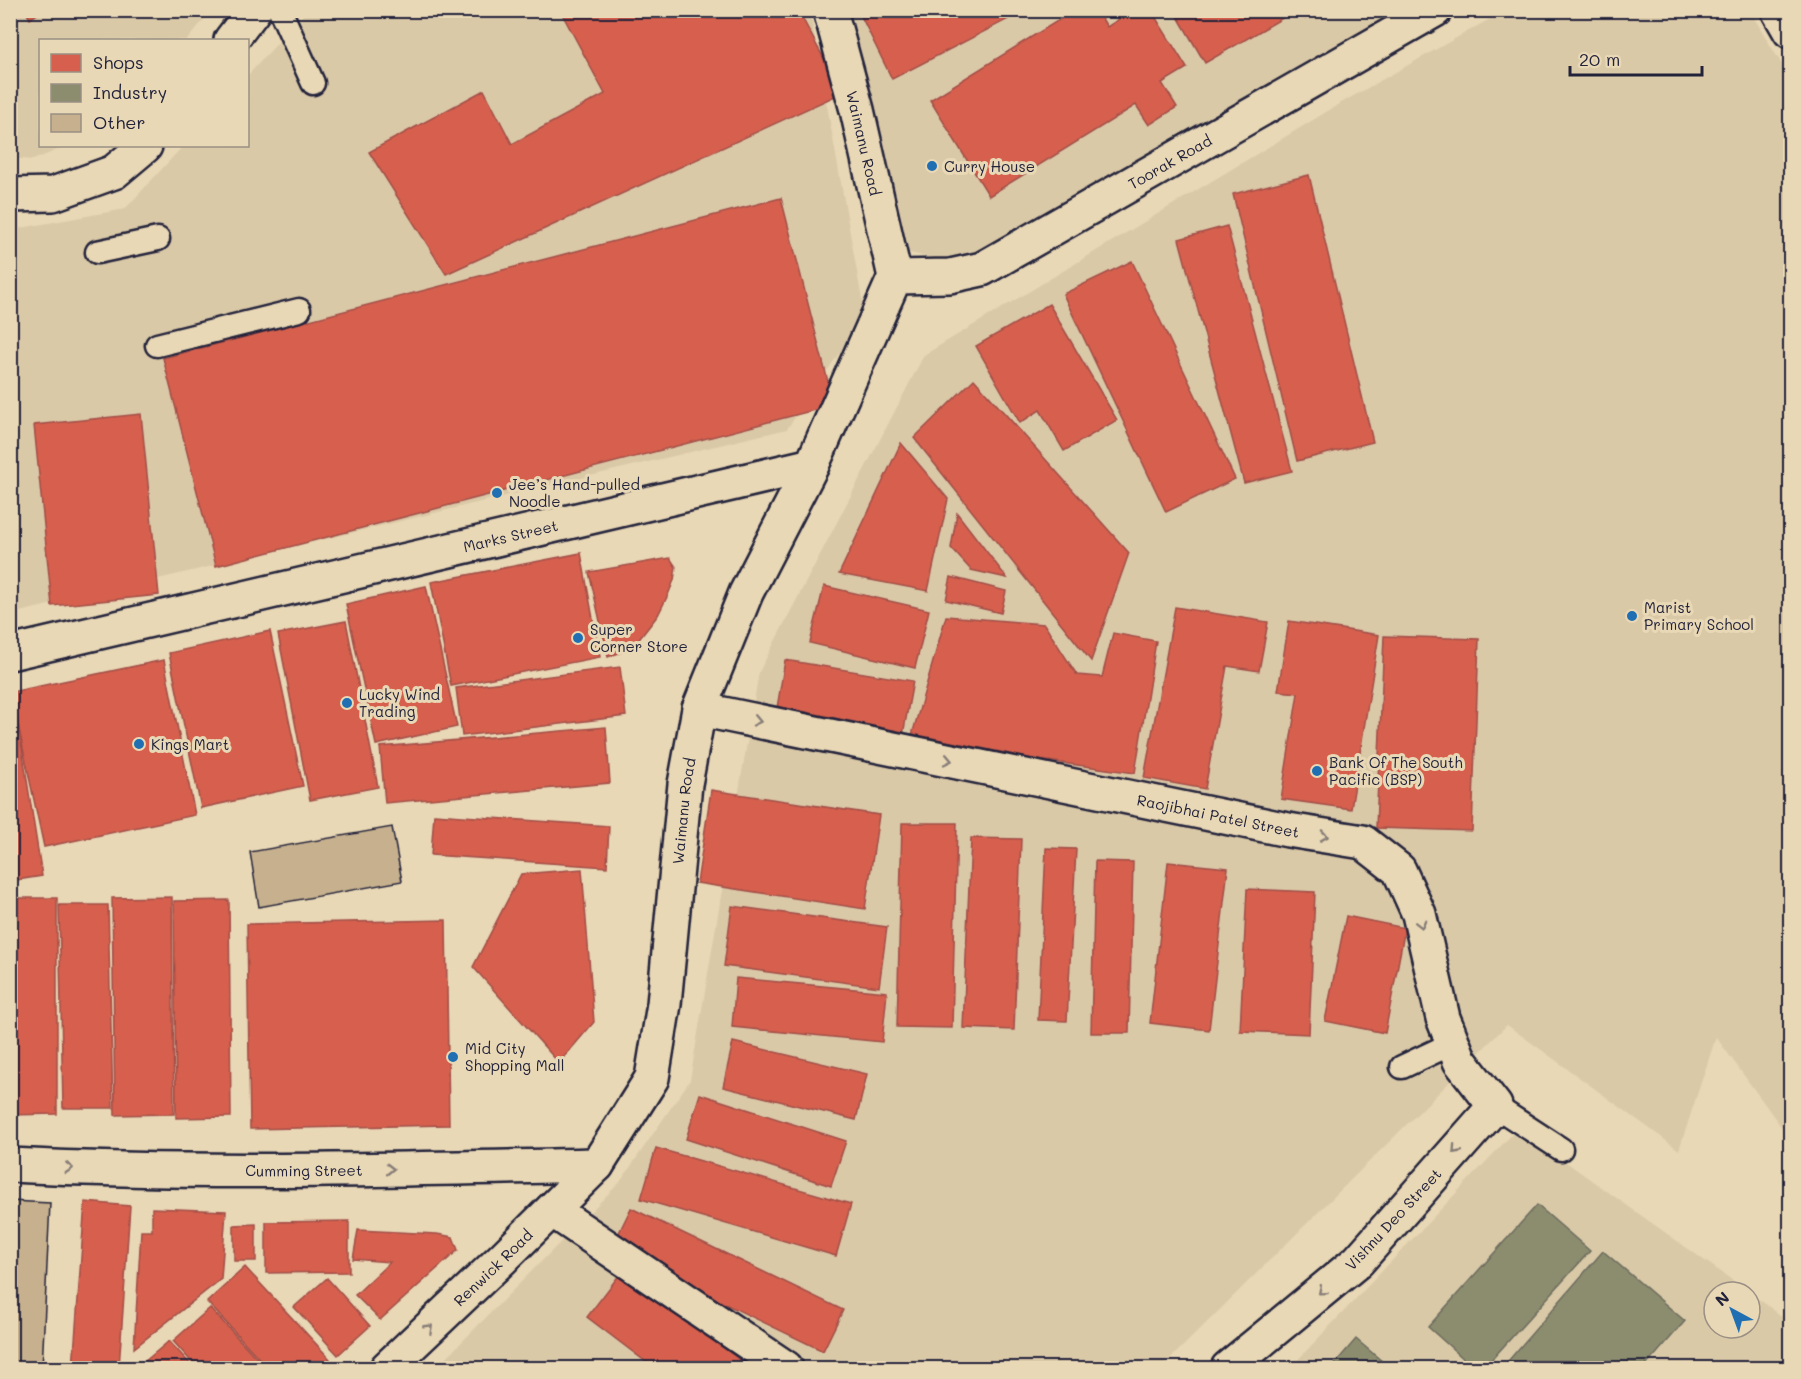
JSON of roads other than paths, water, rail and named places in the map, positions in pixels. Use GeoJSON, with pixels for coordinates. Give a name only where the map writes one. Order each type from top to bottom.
{"type":"FeatureCollection","features":[{"type":"Feature","properties":{"kind":"main road"},"geometry":{"type":"LineString","coordinates":[[232,39],[254,10]]}},
{"type":"Feature","properties":{"kind":"main road","name":"Waimanu Road"},"geometry":{"type":"LineString","coordinates":[[830,10],[857,110],[895,277]]}},
{"type":"Feature","properties":{"kind":"main road","name":"Toorak Road"},"geometry":{"type":"LineString","coordinates":[[895,277],[950,276],[982,269],[1435,10]]}},
{"type":"Feature","properties":{"kind":"main road"},"geometry":{"type":"LineString","coordinates":[[1778,10],[1791,31]]}},
{"type":"Feature","properties":{"kind":"main road"},"geometry":{"type":"LineString","coordinates":[[10,195],[53,194],[114,172],[144,147]]}},
{"type":"Feature","properties":{"kind":"main road"},"geometry":{"type":"LineString","coordinates":[[812,465],[895,277]]}},
{"type":"Feature","properties":{"kind":"main road","name":"Waimanu Road"},"geometry":{"type":"LineString","coordinates":[[597,1165],[652,1078],[664,1004],[685,784],[699,709],[746,593],[812,465]]}},
{"type":"Feature","properties":{"kind":"main road","name":"Marks Street"},"geometry":{"type":"LineString","coordinates":[[10,654],[812,465]]}},
{"type":"Feature","properties":{"kind":"main road","name":"Raojibhai Patel Street"},"geometry":{"type":"LineString","coordinates":[[699,709],[1276,828],[1363,842],[1399,870],[1419,914],[1443,1018],[1460,1061],[1495,1106]]}},
{"type":"Feature","properties":{"kind":"main road","name":"Vishnu Deo Street"},"geometry":{"type":"LineString","coordinates":[[1228,1368],[1358,1261],[1495,1106]]}},
{"type":"Feature","properties":{"kind":"main road","name":"Cumming Street"},"geometry":{"type":"LineString","coordinates":[[10,1164],[85,1168],[271,1171],[597,1165]]}},
{"type":"Feature","properties":{"kind":"main road","name":"Renwick Road"},"geometry":{"type":"LineString","coordinates":[[387,1368],[597,1165]]}},
{"type":"Feature","properties":{"kind":"main road"},"geometry":{"type":"LineString","coordinates":[[552,1210],[786,1368]]}},
{"type":"Feature","properties":{"kind":"lane"},"geometry":{"type":"LineString","coordinates":[[280,10],[313,83]]}},
{"type":"Feature","properties":{"kind":"lane"},"geometry":{"type":"LineString","coordinates":[[97,252],[158,239]]}},
{"type":"Feature","properties":{"kind":"lane"},"geometry":{"type":"LineString","coordinates":[[157,345],[298,310]]}},
{"type":"Feature","properties":{"kind":"lane"},"geometry":{"type":"LineString","coordinates":[[1402,1066],[1453,1043]]}},
{"type":"Feature","properties":{"kind":"lane","name":"Raojibhai Patel Street"},"geometry":{"type":"LineString","coordinates":[[1495,1106],[1561,1149]]}},
{"type":"Feature","properties":{"kind":"place","name":"Curry House"},"geometry":{"type":"Point","coordinates":[932,166]}},
{"type":"Feature","properties":{"kind":"place","name":"Jee’s Hand-pulled Noodle"},"geometry":{"type":"Point","coordinates":[497,493]}},
{"type":"Feature","properties":{"kind":"place","name":"Marist Primary School"},"geometry":{"type":"Point","coordinates":[1632,616]}},
{"type":"Feature","properties":{"kind":"place","name":"Super Corner Store"},"geometry":{"type":"Point","coordinates":[578,638]}},
{"type":"Feature","properties":{"kind":"place","name":"Lucky Wind Trading"},"geometry":{"type":"Point","coordinates":[347,703]}},
{"type":"Feature","properties":{"kind":"place","name":"Kings Mart"},"geometry":{"type":"Point","coordinates":[139,744]}},
{"type":"Feature","properties":{"kind":"place","name":"Bank Of The South Pacific (BSP)"},"geometry":{"type":"Point","coordinates":[1317,771]}},
{"type":"Feature","properties":{"kind":"place","name":"Mid City Shopping Mall"},"geometry":{"type":"Point","coordinates":[453,1057]}}]}
